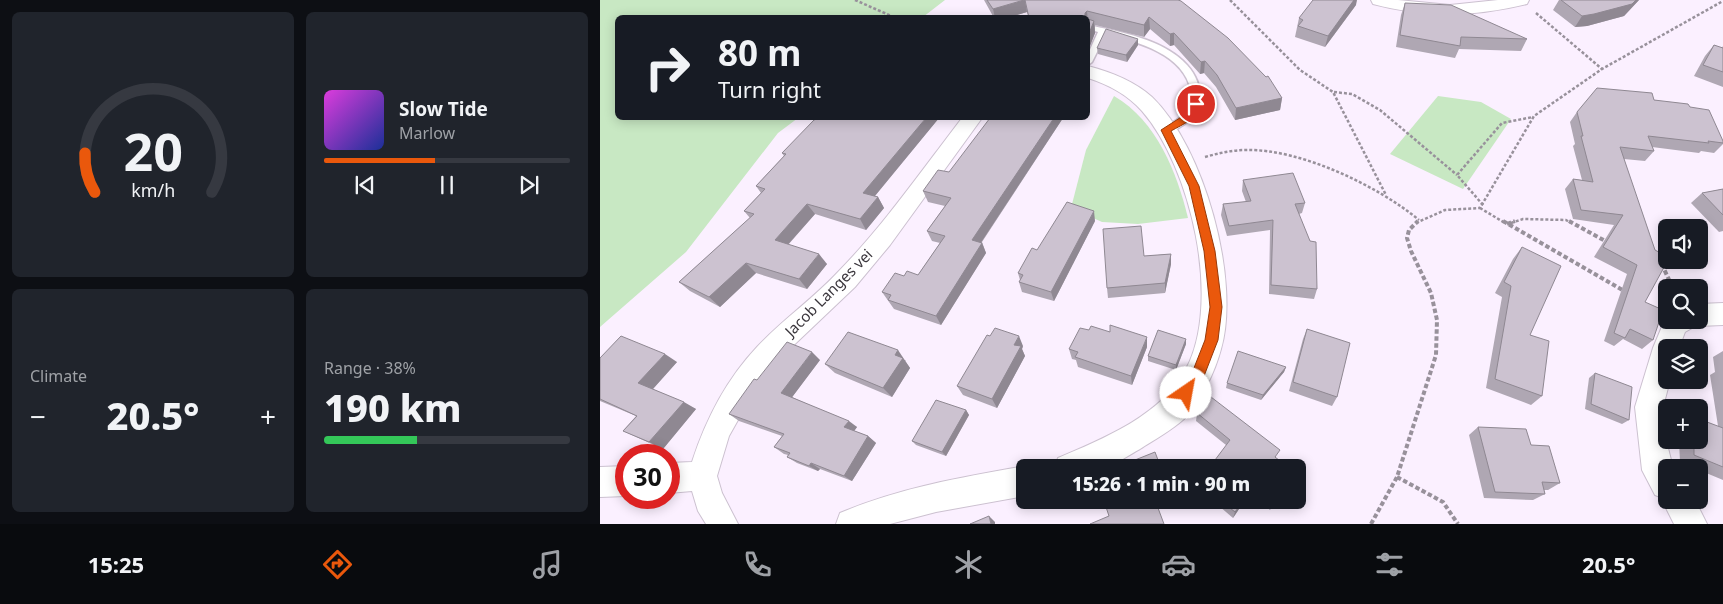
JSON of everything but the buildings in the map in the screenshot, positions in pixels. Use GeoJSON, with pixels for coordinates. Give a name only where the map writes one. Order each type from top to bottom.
{"type":"FeatureCollection","features":[{"type":"Feature","properties":{"kind":"street"},"geometry":{"type":"LineString","coordinates":[[1379,0],[1394,5],[1431,10],[1492,7],[1520,0]]}},
{"type":"Feature","properties":{"kind":"street"},"geometry":{"type":"LineString","coordinates":[[1089,459],[1138,435],[1174,409],[1197,376],[1212,340],[1216,307],[1210,251],[1194,186],[1166,130],[1149,106],[1134,94],[1099,75],[1090,73]]}},
{"type":"Feature","properties":{"kind":"street","name":"Jacob Langes vei"},"geometry":{"type":"LineString","coordinates":[[702,476],[716,431],[746,379],[767,354],[846,280],[882,238],[970,120]]}},
{"type":"Feature","properties":{"kind":"street"},"geometry":{"type":"LineString","coordinates":[[1708,315],[1723,314]]}},
{"type":"Feature","properties":{"kind":"street"},"geometry":{"type":"LineString","coordinates":[[1658,376],[1649,407],[1658,472]]}},
{"type":"Feature","properties":{"kind":"street"},"geometry":{"type":"LineString","coordinates":[[680,477],[702,476],[709,500],[723,524]]}},
{"type":"Feature","properties":{"kind":"street"},"geometry":{"type":"LineString","coordinates":[[600,482],[615,481]]}},
{"type":"Feature","properties":{"kind":"street"},"geometry":{"type":"LineString","coordinates":[[851,524],[871,514],[922,500],[1016,483]]}},
{"type":"Feature","properties":{"kind":"street"},"geometry":{"type":"LineString","coordinates":[[1682,509],[1692,524]]}},
{"type":"Feature","properties":{"kind":"lane"},"geometry":{"type":"LineString","coordinates":[[1090,27],[1125,36],[1176,59],[1193,79],[1196,91],[1195,109],[1189,117],[1166,130]]}},
{"type":"Feature","properties":{"kind":"lane"},"geometry":{"type":"LineString","coordinates":[[1090,58],[1103,30]]}},
{"type":"Feature","properties":{"kind":"path"},"geometry":{"type":"LineString","coordinates":[[855,0],[889,15]]}},
{"type":"Feature","properties":{"kind":"path"},"geometry":{"type":"LineString","coordinates":[[1230,0],[1300,70],[1333,92],[1352,94],[1380,110],[1457,175],[1482,206],[1506,224],[1562,254],[1626,292]]}},
{"type":"Feature","properties":{"kind":"path"},"geometry":{"type":"LineString","coordinates":[[1520,0],[1602,69]]}},
{"type":"Feature","properties":{"kind":"path"},"geometry":{"type":"LineString","coordinates":[[1482,206],[1533,118],[1602,69],[1723,1]]}},
{"type":"Feature","properties":{"kind":"path"},"geometry":{"type":"LineString","coordinates":[[1333,92],[1386,195]]}},
{"type":"Feature","properties":{"kind":"path"},"geometry":{"type":"LineString","coordinates":[[1457,175],[1502,123],[1533,118]]}},
{"type":"Feature","properties":{"kind":"path"},"geometry":{"type":"LineString","coordinates":[[1184,164],[1220,153],[1255,150],[1290,156],[1353,176],[1386,195],[1419,220]]}},
{"type":"Feature","properties":{"kind":"path"},"geometry":{"type":"LineString","coordinates":[[1371,524],[1397,477],[1436,355],[1437,320],[1431,293],[1418,268],[1407,238],[1409,230],[1419,220],[1445,210],[1482,206]]}},
{"type":"Feature","properties":{"kind":"path"},"geometry":{"type":"LineString","coordinates":[[1506,224],[1522,220],[1566,220],[1603,241],[1612,243]]}},
{"type":"Feature","properties":{"kind":"path"},"geometry":{"type":"LineString","coordinates":[[1654,262],[1663,267],[1669,279]]}},
{"type":"Feature","properties":{"kind":"path"},"geometry":{"type":"LineString","coordinates":[[1397,477],[1443,502],[1458,524]]}},
{"type":"Feature","properties":{"kind":"green space"},"geometry":{"type":"Polygon","coordinates":[[[600,0],[945,0],[926,15],[615,15],[615,120],[795,120],[778,133],[686,252],[600,327],[600,0]]]}},
{"type":"Feature","properties":{"kind":"green space"},"geometry":{"type":"Polygon","coordinates":[[[1114,96],[1142,119],[1163,150],[1178,183],[1188,218],[1138,224],[1102,222],[1071,208],[1086,150],[1114,96]]]}},
{"type":"Feature","properties":{"kind":"green space"},"geometry":{"type":"Polygon","coordinates":[[[1438,96],[1481,102],[1511,119],[1463,189],[1390,154],[1438,96]]]}},
{"type":"Feature","properties":{"kind":"route"},"geometry":{"type":"LineString","coordinates":[[1186,393],[1197,376],[1212,340],[1216,307],[1210,251],[1194,186],[1166,130],[1189,117],[1196,104]]}}]}
